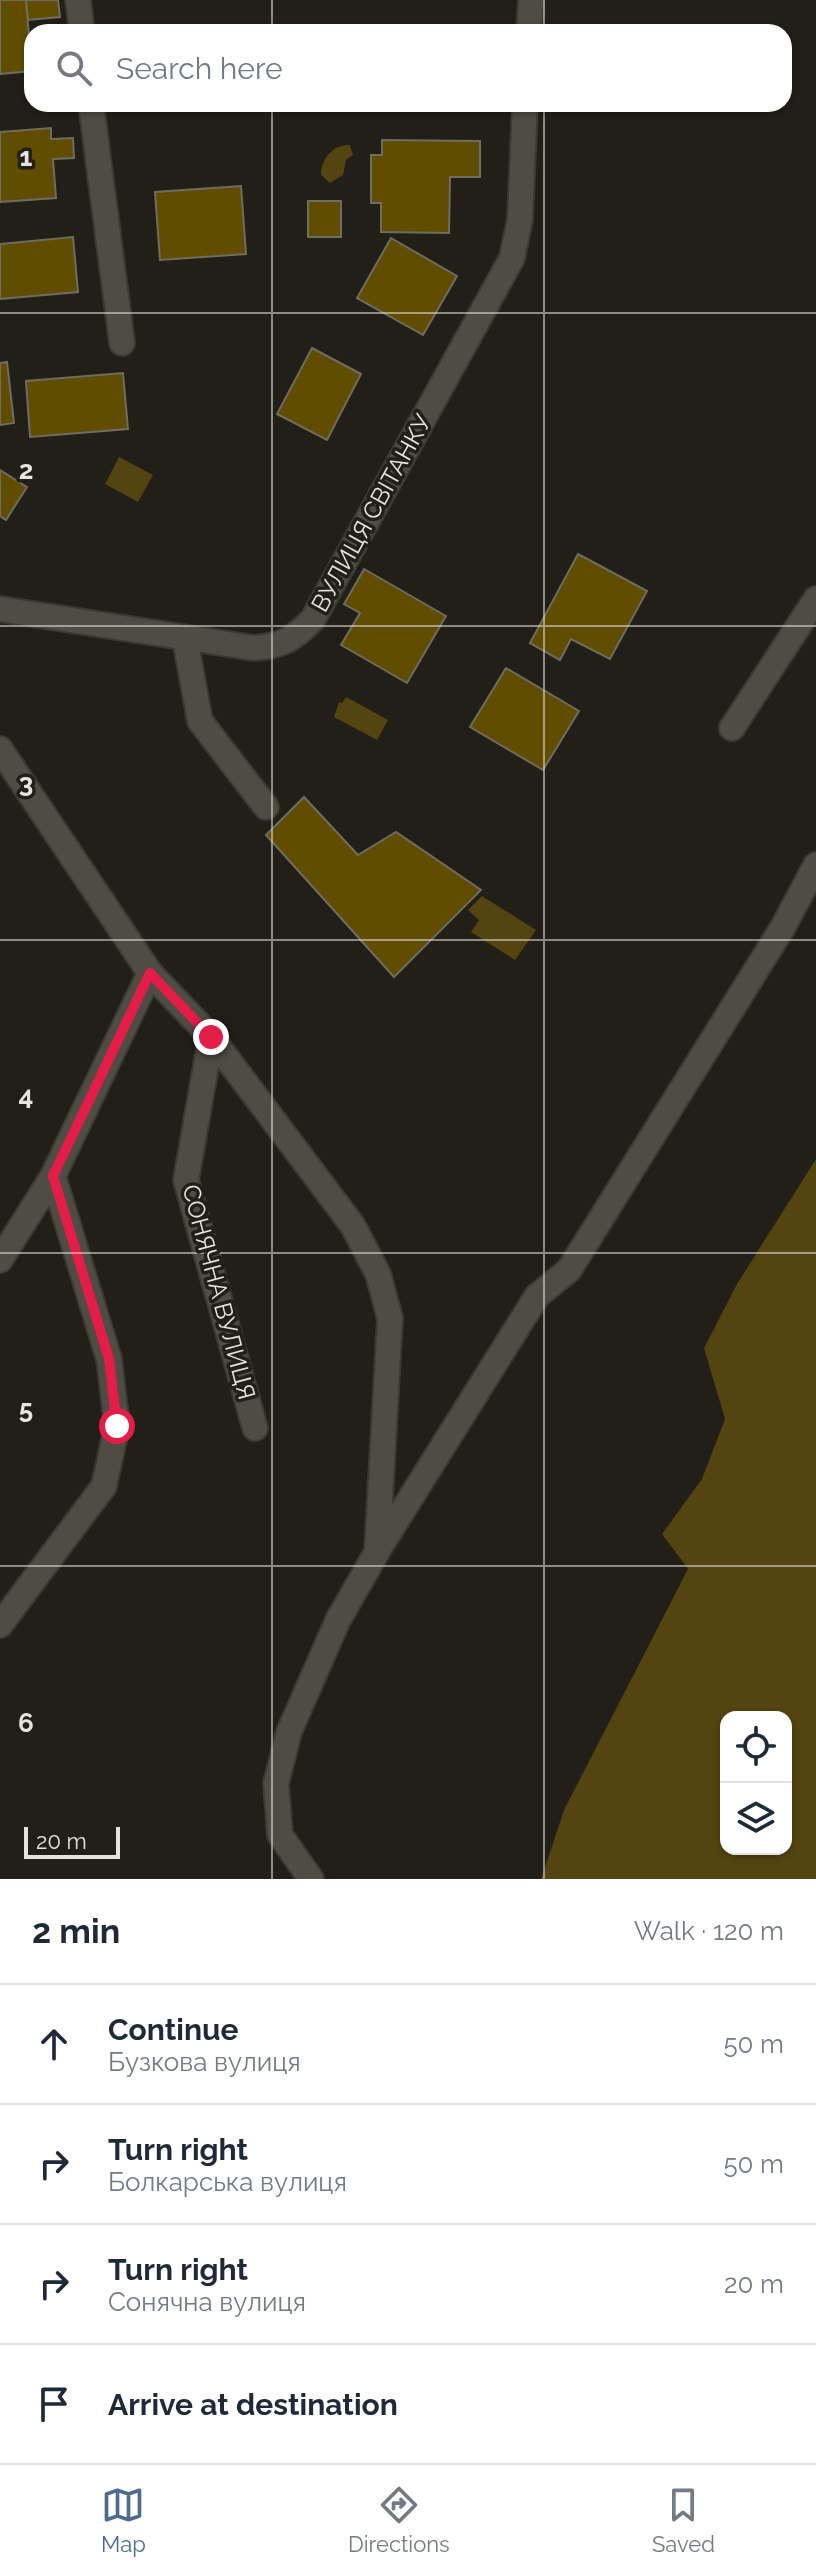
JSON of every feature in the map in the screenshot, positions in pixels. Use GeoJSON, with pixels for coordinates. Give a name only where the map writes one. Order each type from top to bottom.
{"type":"FeatureCollection","features":[{"type":"Feature","properties":{"kind":"street"},"geometry":{"type":"LineString","coordinates":[[78,0],[81,24]]}},
{"type":"Feature","properties":{"kind":"street"},"geometry":{"type":"LineString","coordinates":[[530,24],[531,0]]}},
{"type":"Feature","properties":{"kind":"street"},"geometry":{"type":"LineString","coordinates":[[92,112],[122,343]]}},
{"type":"Feature","properties":{"kind":"street","name":"ВУЛИЦЯ СВІТАНКУ"},"geometry":{"type":"LineString","coordinates":[[0,609],[254,648],[280,646],[295,637],[313,619],[512,258],[520,219],[525,112]]}},
{"type":"Feature","properties":{"kind":"street"},"geometry":{"type":"LineString","coordinates":[[732,728],[816,599]]}},
{"type":"Feature","properties":{"kind":"street"},"geometry":{"type":"LineString","coordinates":[[185,639],[200,721],[266,807]]}},
{"type":"Feature","properties":{"kind":"street"},"geometry":{"type":"LineString","coordinates":[[0,749],[150,973],[211,1037],[353,1226],[378,1274],[390,1318],[377,1552]]}},
{"type":"Feature","properties":{"kind":"street"},"geometry":{"type":"LineString","coordinates":[[311,1879],[280,1835],[276,1783],[280,1757],[338,1620],[537,1296],[569,1270],[783,927],[816,865]]}},
{"type":"Feature","properties":{"kind":"street"},"geometry":{"type":"LineString","coordinates":[[0,1260],[53,1176],[150,973]]}},
{"type":"Feature","properties":{"kind":"street","name":"СОНЯЧНА ВУЛИЦЯ"},"geometry":{"type":"LineString","coordinates":[[211,1037],[186,1180],[255,1428]]}},
{"type":"Feature","properties":{"kind":"street"},"geometry":{"type":"LineString","coordinates":[[0,1625],[104,1486],[117,1426],[109,1359],[53,1176]]}},
{"type":"Feature","properties":{"kind":"shaded area"},"geometry":{"type":"Polygon","coordinates":[[[350,145],[353,155],[346,160],[343,175],[330,183],[321,175],[326,158],[338,147],[350,145]]]}},
{"type":"Feature","properties":{"kind":"shaded area"},"geometry":{"type":"Polygon","coordinates":[[[119,457],[153,475],[138,502],[105,484],[119,457]]]}},
{"type":"Feature","properties":{"kind":"shaded area"},"geometry":{"type":"Polygon","coordinates":[[[346,697],[388,720],[377,740],[334,717],[339,702],[342,703],[346,697]]]}},
{"type":"Feature","properties":{"kind":"shaded area"},"geometry":{"type":"Polygon","coordinates":[[[482,896],[536,930],[515,960],[471,932],[479,920],[468,910],[482,896]]]}},
{"type":"Feature","properties":{"kind":"shaded area"},"geometry":{"type":"Polygon","coordinates":[[[816,1159],[816,1879],[541,1879],[564,1810],[688,1569],[662,1534],[702,1479],[725,1419],[704,1348],[737,1284],[816,1159]]]}},
{"type":"Feature","properties":{"kind":"building"},"geometry":{"type":"Polygon","coordinates":[[[0,0],[26,0],[28,24],[24,24],[24,72],[0,74],[0,0]]]}},
{"type":"Feature","properties":{"kind":"building"},"geometry":{"type":"Polygon","coordinates":[[[26,0],[58,0],[60,17],[28,20],[26,0]]]}},
{"type":"Feature","properties":{"kind":"building"},"geometry":{"type":"Polygon","coordinates":[[[51,128],[51,139],[73,138],[74,158],[53,159],[56,198],[0,202],[0,132],[51,128]]]}},
{"type":"Feature","properties":{"kind":"building"},"geometry":{"type":"Polygon","coordinates":[[[382,140],[480,141],[480,177],[450,177],[449,233],[381,232],[381,203],[371,203],[371,155],[382,155],[382,140]]]}},
{"type":"Feature","properties":{"kind":"building"},"geometry":{"type":"Polygon","coordinates":[[[241,186],[246,254],[160,260],[155,192],[241,186]]]}},
{"type":"Feature","properties":{"kind":"building"},"geometry":{"type":"Polygon","coordinates":[[[308,201],[341,201],[341,237],[308,237],[308,201]]]}},
{"type":"Feature","properties":{"kind":"building"},"geometry":{"type":"Polygon","coordinates":[[[73,237],[78,292],[0,299],[0,244],[73,237]]]}},
{"type":"Feature","properties":{"kind":"building"},"geometry":{"type":"Polygon","coordinates":[[[391,238],[457,276],[423,335],[357,298],[391,238]]]}},
{"type":"Feature","properties":{"kind":"building"},"geometry":{"type":"Polygon","coordinates":[[[312,348],[361,374],[327,440],[277,414],[312,348]]]}},
{"type":"Feature","properties":{"kind":"building"},"geometry":{"type":"Polygon","coordinates":[[[7,362],[14,423],[0,425],[0,363],[7,362]]]}},
{"type":"Feature","properties":{"kind":"building"},"geometry":{"type":"Polygon","coordinates":[[[123,373],[128,429],[30,437],[26,381],[123,373]]]}},
{"type":"Feature","properties":{"kind":"building"},"geometry":{"type":"Polygon","coordinates":[[[0,470],[27,487],[6,520],[0,516],[0,470]]]}},
{"type":"Feature","properties":{"kind":"building"},"geometry":{"type":"Polygon","coordinates":[[[578,554],[647,591],[610,659],[571,639],[560,660],[530,643],[578,554]]]}},
{"type":"Feature","properties":{"kind":"building"},"geometry":{"type":"Polygon","coordinates":[[[364,569],[446,616],[407,683],[341,645],[360,613],[344,604],[364,569]]]}},
{"type":"Feature","properties":{"kind":"building"},"geometry":{"type":"Polygon","coordinates":[[[506,668],[579,711],[543,770],[470,727],[506,668]]]}},
{"type":"Feature","properties":{"kind":"building"},"geometry":{"type":"Polygon","coordinates":[[[304,797],[358,855],[396,832],[481,890],[394,977],[266,835],[304,797]]]}},
{"type":"Feature","properties":{"kind":"route"},"geometry":{"type":"LineString","coordinates":[[117,1426],[109,1359],[53,1176],[150,973],[211,1037]]}}]}
